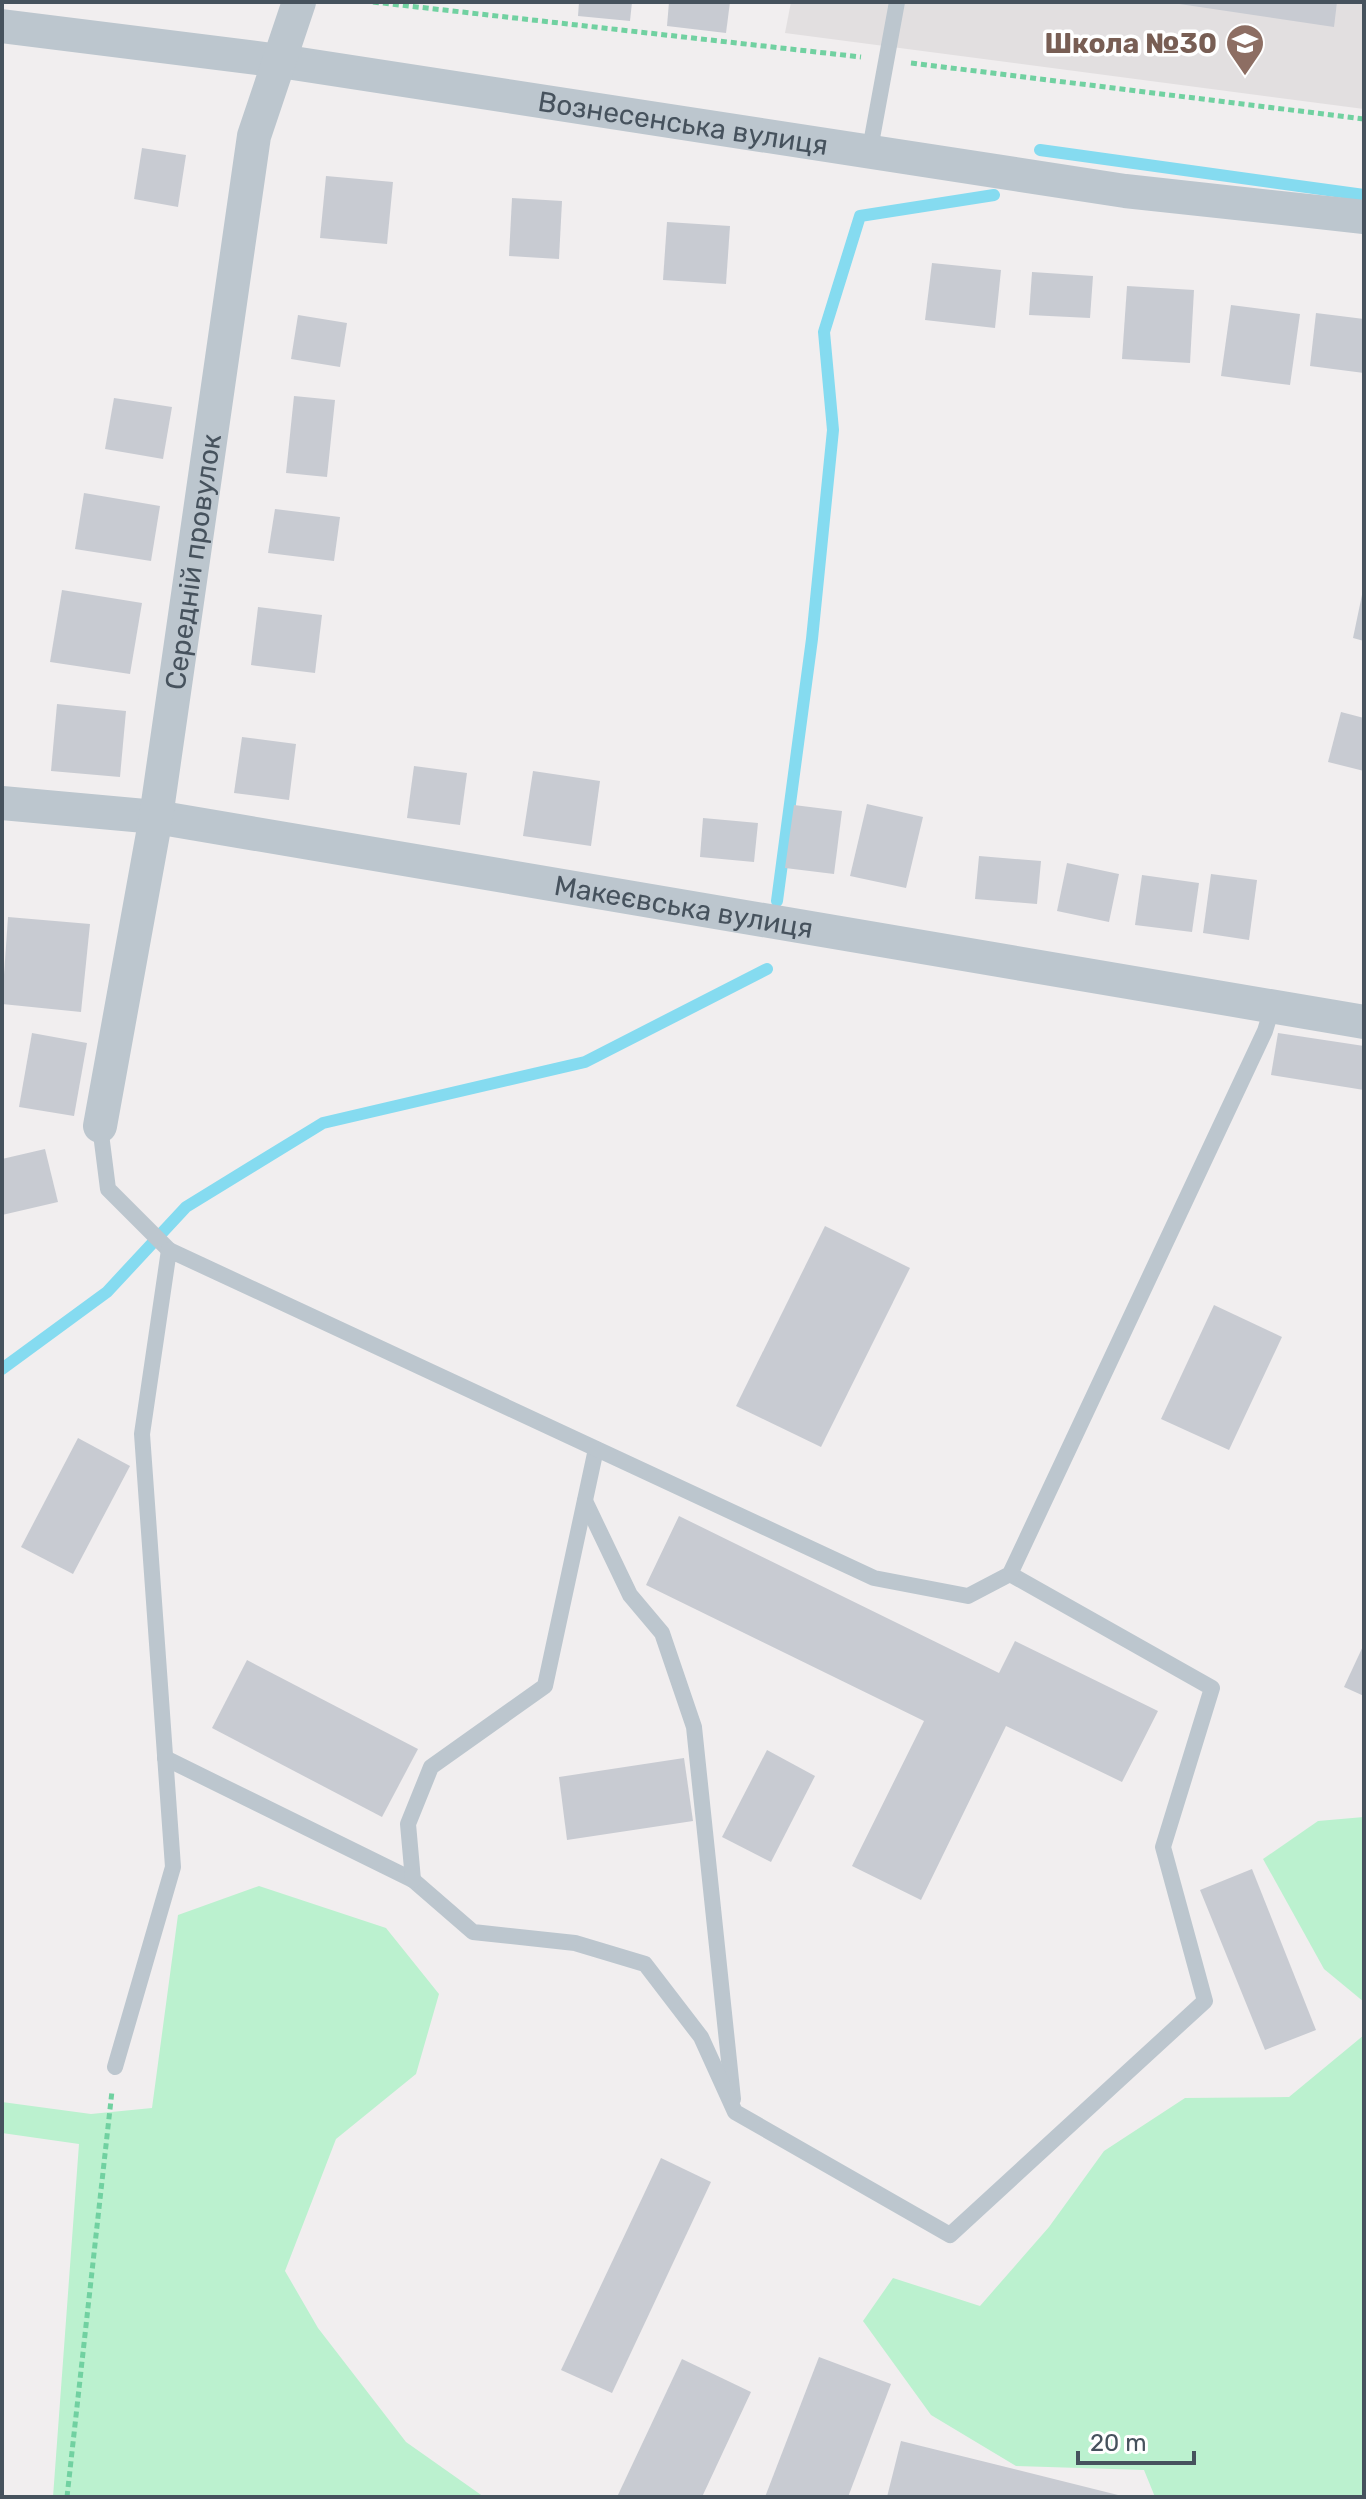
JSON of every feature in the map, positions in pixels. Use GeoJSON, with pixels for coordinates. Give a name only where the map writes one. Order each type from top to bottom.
{"type":"FeatureCollection","features":[{"type":"Feature","properties":{"kind":"street","name":"Середній провулок"},"geometry":{"type":"LineString","coordinates":[[100,1126],[156,817],[254,136],[299,2]]}},
{"type":"Feature","properties":{"kind":"street","name":"Вознесенська вулиця"},"geometry":{"type":"LineString","coordinates":[[2,26],[280,61],[870,149],[1125,191],[1364,217]]}},
{"type":"Feature","properties":{"kind":"street","name":"Макеєвська вулиця"},"geometry":{"type":"LineString","coordinates":[[2,803],[156,817],[1364,1022]]}},
{"type":"Feature","properties":{"kind":"lane"},"geometry":{"type":"LineString","coordinates":[[870,149],[897,2]]}},
{"type":"Feature","properties":{"kind":"lane"},"geometry":{"type":"LineString","coordinates":[[100,1126],[108,1189],[169,1250],[874,1578],[968,1596],[1010,1574],[1265,1031],[1272,1008]]}},
{"type":"Feature","properties":{"kind":"lane"},"geometry":{"type":"LineString","coordinates":[[115,2067],[173,1867],[142,1434],[169,1250]]}},
{"type":"Feature","properties":{"kind":"lane"},"geometry":{"type":"LineString","coordinates":[[413,1880],[408,1824],[431,1767],[545,1686],[596,1449]]}},
{"type":"Feature","properties":{"kind":"lane"},"geometry":{"type":"LineString","coordinates":[[585,1501],[630,1595],[662,1633],[694,1727],[735,2112]]}},
{"type":"Feature","properties":{"kind":"lane"},"geometry":{"type":"LineString","coordinates":[[165,1758],[413,1880],[473,1932],[575,1943],[645,1964],[701,2037],[735,2112],[950,2235],[1205,2001],[1163,1847],[1212,1688],[1010,1574]]}},
{"type":"Feature","properties":{"kind":"path"},"geometry":{"type":"LineString","coordinates":[[67,2497],[115,2067]]}},
{"type":"Feature","properties":{"kind":"shaded area","name":"Школа №30"},"geometry":{"type":"Polygon","coordinates":[[[791,2],[1364,2],[1364,109],[785,33],[791,2]]]}},
{"type":"Feature","properties":{"kind":"green space"},"geometry":{"type":"Polygon","coordinates":[[[1364,1817],[1364,2002],[1324,1969],[1263,1859],[1318,1821],[1364,1817]]]}},
{"type":"Feature","properties":{"kind":"green space"},"geometry":{"type":"Polygon","coordinates":[[[259,1886],[386,1928],[439,1994],[416,2074],[336,2139],[285,2271],[318,2328],[406,2442],[484,2497],[53,2497],[79,2144],[2,2133],[2,2102],[91,2114],[152,2108],[178,1915],[259,1886]]]}},
{"type":"Feature","properties":{"kind":"green space"},"geometry":{"type":"Polygon","coordinates":[[[1364,2035],[1364,2497],[1155,2497],[1144,2470],[1016,2466],[931,2415],[863,2321],[893,2278],[980,2306],[1049,2227],[1104,2151],[1185,2098],[1289,2097],[1364,2035]]]}},
{"type":"Feature","properties":{"kind":"building"},"geometry":{"type":"Polygon","coordinates":[[[579,2],[632,2],[630,21],[578,16],[579,2]]]}},
{"type":"Feature","properties":{"kind":"building"},"geometry":{"type":"Polygon","coordinates":[[[669,2],[730,2],[726,33],[667,26],[669,2]]]}},
{"type":"Feature","properties":{"kind":"building"},"geometry":{"type":"Polygon","coordinates":[[[1166,2],[1337,2],[1334,27],[1166,2]]]}},
{"type":"Feature","properties":{"kind":"building"},"geometry":{"type":"Polygon","coordinates":[[[142,148],[186,155],[178,207],[134,199],[142,148]]]}},
{"type":"Feature","properties":{"kind":"building"},"geometry":{"type":"Polygon","coordinates":[[[326,176],[393,182],[387,244],[320,238],[326,176]]]}},
{"type":"Feature","properties":{"kind":"building"},"geometry":{"type":"Polygon","coordinates":[[[512,198],[562,201],[559,259],[509,256],[512,198]]]}},
{"type":"Feature","properties":{"kind":"building"},"geometry":{"type":"Polygon","coordinates":[[[667,222],[730,226],[726,284],[663,280],[667,222]]]}},
{"type":"Feature","properties":{"kind":"building"},"geometry":{"type":"Polygon","coordinates":[[[932,263],[1001,270],[995,328],[925,320],[932,263]]]}},
{"type":"Feature","properties":{"kind":"building"},"geometry":{"type":"Polygon","coordinates":[[[1032,272],[1093,276],[1090,318],[1029,315],[1032,272]]]}},
{"type":"Feature","properties":{"kind":"building"},"geometry":{"type":"Polygon","coordinates":[[[1127,286],[1194,290],[1190,363],[1122,359],[1127,286]]]}},
{"type":"Feature","properties":{"kind":"building"},"geometry":{"type":"Polygon","coordinates":[[[1231,305],[1300,314],[1290,385],[1221,376],[1231,305]]]}},
{"type":"Feature","properties":{"kind":"building"},"geometry":{"type":"Polygon","coordinates":[[[1316,313],[1364,319],[1364,373],[1310,366],[1316,313]]]}},
{"type":"Feature","properties":{"kind":"building"},"geometry":{"type":"Polygon","coordinates":[[[298,315],[347,323],[340,367],[291,359],[298,315]]]}},
{"type":"Feature","properties":{"kind":"building"},"geometry":{"type":"Polygon","coordinates":[[[294,396],[335,400],[327,477],[286,473],[294,396]]]}},
{"type":"Feature","properties":{"kind":"building"},"geometry":{"type":"Polygon","coordinates":[[[114,398],[172,407],[163,459],[105,449],[114,398]]]}},
{"type":"Feature","properties":{"kind":"building"},"geometry":{"type":"Polygon","coordinates":[[[84,493],[160,506],[151,561],[75,549],[84,493]]]}},
{"type":"Feature","properties":{"kind":"building"},"geometry":{"type":"Polygon","coordinates":[[[275,509],[340,517],[334,561],[268,553],[275,509]]]}},
{"type":"Feature","properties":{"kind":"building"},"geometry":{"type":"Polygon","coordinates":[[[62,590],[142,603],[130,674],[50,662],[62,590]]]}},
{"type":"Feature","properties":{"kind":"building"},"geometry":{"type":"Polygon","coordinates":[[[1364,591],[1364,641],[1353,638],[1364,591]]]}},
{"type":"Feature","properties":{"kind":"building"},"geometry":{"type":"Polygon","coordinates":[[[258,607],[322,615],[315,673],[251,665],[258,607]]]}},
{"type":"Feature","properties":{"kind":"building"},"geometry":{"type":"Polygon","coordinates":[[[57,704],[126,711],[120,777],[51,771],[57,704]]]}},
{"type":"Feature","properties":{"kind":"building"},"geometry":{"type":"Polygon","coordinates":[[[1341,712],[1364,718],[1364,771],[1328,762],[1341,712]]]}},
{"type":"Feature","properties":{"kind":"building"},"geometry":{"type":"Polygon","coordinates":[[[242,737],[296,744],[289,800],[234,793],[242,737]]]}},
{"type":"Feature","properties":{"kind":"building"},"geometry":{"type":"Polygon","coordinates":[[[414,766],[467,773],[460,825],[407,818],[414,766]]]}},
{"type":"Feature","properties":{"kind":"building"},"geometry":{"type":"Polygon","coordinates":[[[533,771],[600,781],[591,846],[523,836],[533,771]]]}},
{"type":"Feature","properties":{"kind":"building"},"geometry":{"type":"Polygon","coordinates":[[[867,804],[923,817],[906,888],[850,876],[867,804]]]}},
{"type":"Feature","properties":{"kind":"building"},"geometry":{"type":"Polygon","coordinates":[[[794,805],[842,811],[834,874],[785,868],[794,805]]]}},
{"type":"Feature","properties":{"kind":"building"},"geometry":{"type":"Polygon","coordinates":[[[703,818],[758,823],[754,862],[700,857],[703,818]]]}},
{"type":"Feature","properties":{"kind":"building"},"geometry":{"type":"Polygon","coordinates":[[[979,856],[1041,861],[1037,904],[975,899],[979,856]]]}},
{"type":"Feature","properties":{"kind":"building"},"geometry":{"type":"Polygon","coordinates":[[[1067,863],[1119,874],[1109,922],[1057,911],[1067,863]]]}},
{"type":"Feature","properties":{"kind":"building"},"geometry":{"type":"Polygon","coordinates":[[[1211,874],[1257,880],[1249,940],[1203,933],[1211,874]]]}},
{"type":"Feature","properties":{"kind":"building"},"geometry":{"type":"Polygon","coordinates":[[[1142,875],[1199,883],[1192,932],[1135,925],[1142,875]]]}},
{"type":"Feature","properties":{"kind":"building"},"geometry":{"type":"Polygon","coordinates":[[[8,917],[90,924],[81,1012],[2,1004],[8,917]]]}},
{"type":"Feature","properties":{"kind":"building"},"geometry":{"type":"Polygon","coordinates":[[[32,1033],[87,1043],[74,1116],[19,1107],[32,1033]]]}},
{"type":"Feature","properties":{"kind":"building"},"geometry":{"type":"Polygon","coordinates":[[[1278,1033],[1364,1046],[1364,1090],[1271,1075],[1278,1033]]]}},
{"type":"Feature","properties":{"kind":"building"},"geometry":{"type":"Polygon","coordinates":[[[45,1149],[58,1202],[2,1215],[2,1159],[45,1149]]]}},
{"type":"Feature","properties":{"kind":"building"},"geometry":{"type":"Polygon","coordinates":[[[825,1226],[910,1268],[821,1447],[736,1406],[825,1226]]]}},
{"type":"Feature","properties":{"kind":"building"},"geometry":{"type":"Polygon","coordinates":[[[1214,1305],[1282,1337],[1229,1450],[1161,1419],[1214,1305]]]}},
{"type":"Feature","properties":{"kind":"building"},"geometry":{"type":"Polygon","coordinates":[[[78,1438],[130,1466],[73,1574],[21,1547],[78,1438]]]}},
{"type":"Feature","properties":{"kind":"building"},"geometry":{"type":"Polygon","coordinates":[[[679,1516],[999,1673],[1015,1641],[1158,1711],[1122,1782],[1006,1726],[921,1900],[852,1866],[924,1721],[646,1585],[679,1516]]]}},
{"type":"Feature","properties":{"kind":"building"},"geometry":{"type":"Polygon","coordinates":[[[1364,1644],[1364,1696],[1344,1687],[1364,1644]]]}},
{"type":"Feature","properties":{"kind":"building"},"geometry":{"type":"Polygon","coordinates":[[[247,1660],[418,1749],[382,1817],[212,1728],[247,1660]]]}},
{"type":"Feature","properties":{"kind":"building"},"geometry":{"type":"Polygon","coordinates":[[[767,1750],[815,1776],[771,1862],[722,1837],[767,1750]]]}},
{"type":"Feature","properties":{"kind":"building"},"geometry":{"type":"Polygon","coordinates":[[[684,1758],[693,1821],[567,1840],[559,1777],[684,1758]]]}},
{"type":"Feature","properties":{"kind":"building"},"geometry":{"type":"Polygon","coordinates":[[[1252,1869],[1316,2030],[1265,2050],[1200,1890],[1252,1869]]]}},
{"type":"Feature","properties":{"kind":"building"},"geometry":{"type":"Polygon","coordinates":[[[661,2158],[711,2182],[612,2393],[561,2370],[661,2158]]]}},
{"type":"Feature","properties":{"kind":"building"},"geometry":{"type":"Polygon","coordinates":[[[819,2357],[891,2384],[848,2497],[765,2497],[819,2357]]]}},
{"type":"Feature","properties":{"kind":"building"},"geometry":{"type":"Polygon","coordinates":[[[682,2359],[751,2392],[702,2497],[617,2497],[682,2359]]]}},
{"type":"Feature","properties":{"kind":"building"},"geometry":{"type":"Polygon","coordinates":[[[901,2441],[1122,2496],[1122,2497],[887,2497],[901,2441]]]}},
{"type":"Feature","properties":{"kind":"waterway"},"geometry":{"type":"LineString","coordinates":[[1040,150],[1364,195]]}},
{"type":"Feature","properties":{"kind":"waterway"},"geometry":{"type":"LineString","coordinates":[[777,901],[812,639],[833,430],[824,332],[860,216],[994,195]]}},
{"type":"Feature","properties":{"kind":"waterway"},"geometry":{"type":"LineString","coordinates":[[2,1369],[107,1292],[186,1207],[323,1123],[585,1062],[767,969]]}},
{"type":"Feature","properties":{"kind":"place","name":"Школа №30"},"geometry":{"type":"Point","coordinates":[1245,77]}}]}
